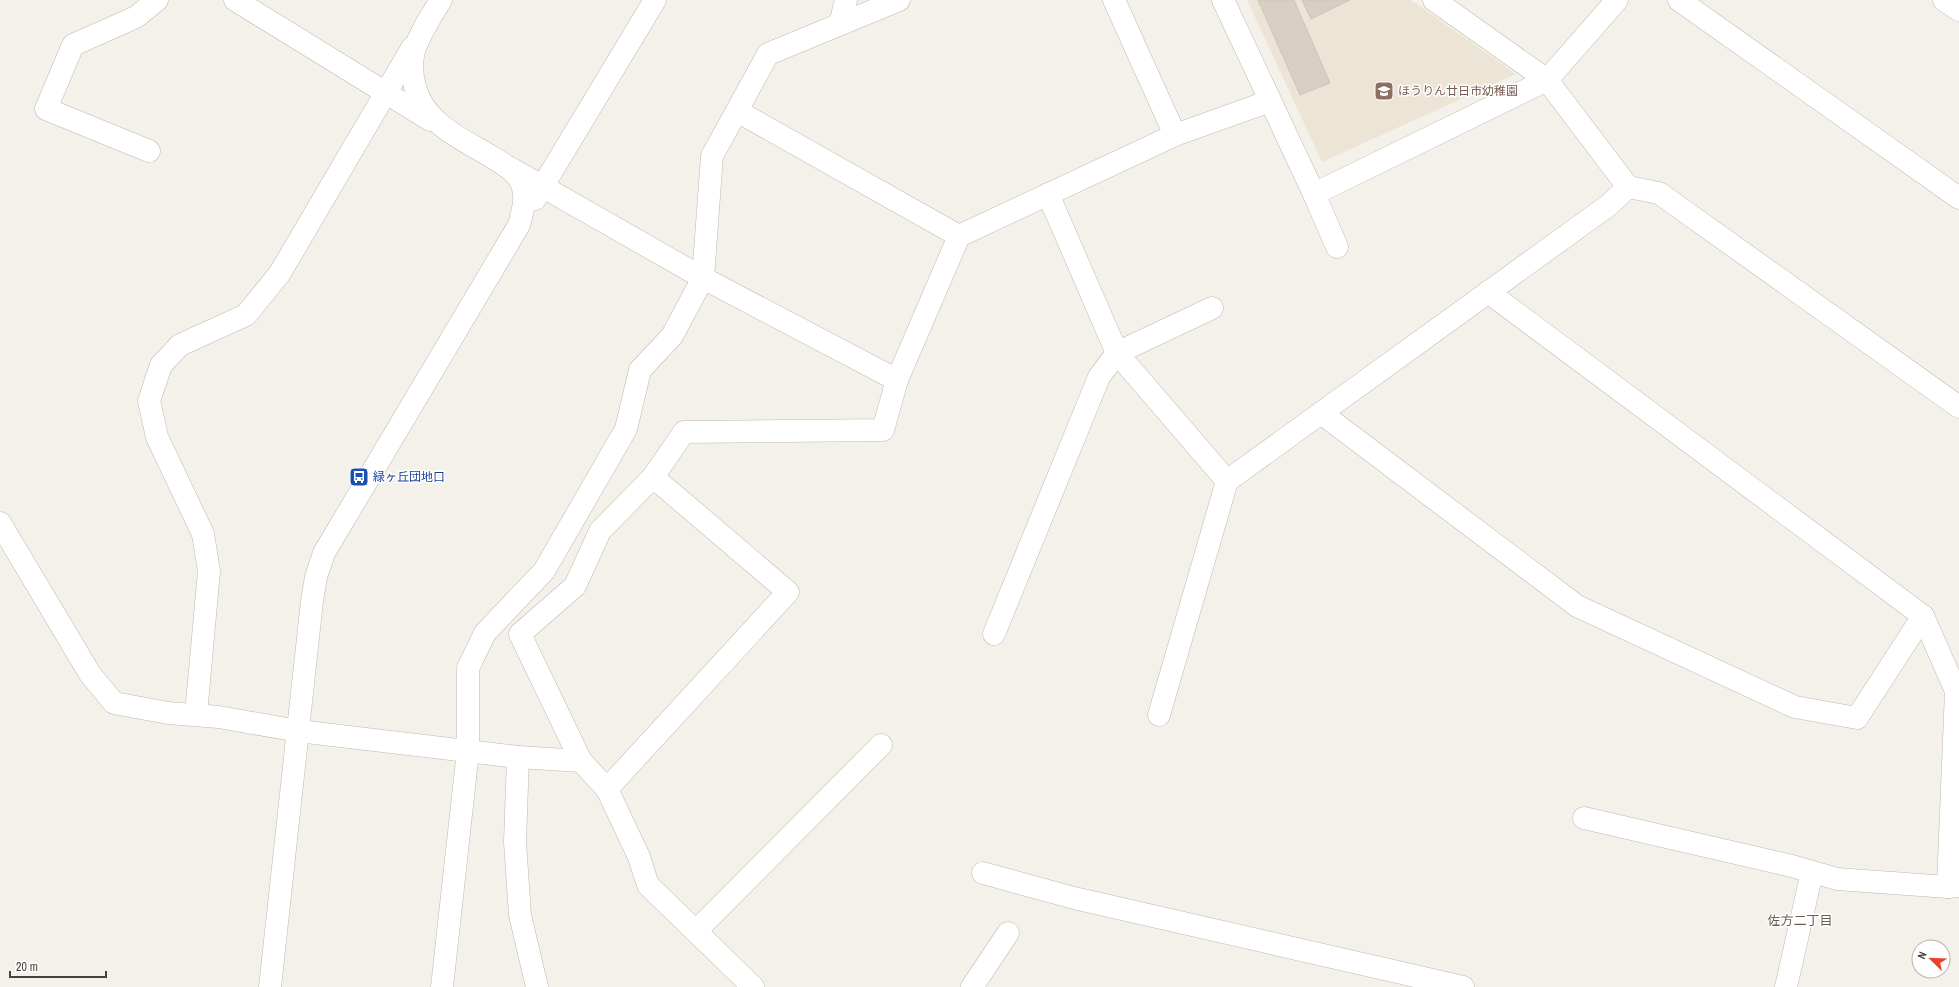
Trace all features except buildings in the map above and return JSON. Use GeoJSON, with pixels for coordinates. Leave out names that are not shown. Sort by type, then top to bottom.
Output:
{"type":"FeatureCollection","features":[{"type":"Feature","properties":{"kind":"street"},"geometry":{"type":"LineString","coordinates":[[149,151],[46,109],[73,45],[136,17],[157,0]]}},
{"type":"Feature","properties":{"kind":"street"},"geometry":{"type":"LineString","coordinates":[[235,0],[385,93],[543,188],[703,278],[897,380]]}},
{"type":"Feature","properties":{"kind":"street"},"geometry":{"type":"LineString","coordinates":[[196,714],[209,571],[203,534],[157,438],[149,401],[161,365],[180,345],[246,315],[280,273],[441,0]]}},
{"type":"Feature","properties":{"kind":"street"},"geometry":{"type":"LineString","coordinates":[[270,987],[312,601],[316,577],[324,553],[519,225],[543,188],[656,0]]}},
{"type":"Feature","properties":{"kind":"street"},"geometry":{"type":"LineString","coordinates":[[840,24],[846,0]]}},
{"type":"Feature","properties":{"kind":"street"},"geometry":{"type":"LineString","coordinates":[[442,987],[468,751],[468,668],[485,632],[544,571],[626,429],[640,370],[672,336],[703,278],[712,156],[768,54],[900,0]]}},
{"type":"Feature","properties":{"kind":"street"},"geometry":{"type":"LineString","coordinates":[[1114,0],[1175,135]]}},
{"type":"Feature","properties":{"kind":"street"},"geometry":{"type":"LineString","coordinates":[[1223,0],[1314,194],[1337,247]]}},
{"type":"Feature","properties":{"kind":"street"},"geometry":{"type":"LineString","coordinates":[[1434,0],[1548,80],[1628,187],[1659,193],[1959,407]]}},
{"type":"Feature","properties":{"kind":"street"},"geometry":{"type":"LineString","coordinates":[[1314,194],[1548,80],[1617,0]]}},
{"type":"Feature","properties":{"kind":"street"},"geometry":{"type":"LineString","coordinates":[[1678,0],[1959,198]]}},
{"type":"Feature","properties":{"kind":"street"},"geometry":{"type":"LineString","coordinates":[[1944,0],[1959,10]]}},
{"type":"Feature","properties":{"kind":"street"},"geometry":{"type":"LineString","coordinates":[[422,32],[414,52],[412,75],[418,96],[429,116],[446,130]]}},
{"type":"Feature","properties":{"kind":"street"},"geometry":{"type":"LineString","coordinates":[[753,987],[648,885],[639,857],[607,789],[581,761],[520,634],[575,586],[600,531],[653,477],[684,432],[882,430],[897,380],[959,236],[1175,135],[1270,102]]}},
{"type":"Feature","properties":{"kind":"street"},"geometry":{"type":"LineString","coordinates":[[737,111],[959,236]]}},
{"type":"Feature","properties":{"kind":"street"},"geometry":{"type":"LineString","coordinates":[[504,164],[520,180],[526,202],[519,225]]}},
{"type":"Feature","properties":{"kind":"street"},"geometry":{"type":"LineString","coordinates":[[1159,715],[1227,481],[1608,205],[1628,187]]}},
{"type":"Feature","properties":{"kind":"street"},"geometry":{"type":"LineString","coordinates":[[1048,194],[1117,353],[1227,481]]}},
{"type":"Feature","properties":{"kind":"street"},"geometry":{"type":"LineString","coordinates":[[1488,292],[1923,616],[1956,691],[1956,783],[1953,887],[1837,879],[1792,866],[1584,818]]}},
{"type":"Feature","properties":{"kind":"street"},"geometry":{"type":"LineString","coordinates":[[994,634],[1099,377],[1117,353],[1212,308]]}},
{"type":"Feature","properties":{"kind":"street"},"geometry":{"type":"LineString","coordinates":[[1321,413],[1577,606],[1795,707],[1857,718],[1923,616]]}},
{"type":"Feature","properties":{"kind":"street"},"geometry":{"type":"LineString","coordinates":[[607,789],[788,592],[653,477]]}},
{"type":"Feature","properties":{"kind":"street"},"geometry":{"type":"LineString","coordinates":[[0,524],[90,674],[114,704],[168,713],[196,714],[298,730],[468,751],[518,757],[581,761]]}},
{"type":"Feature","properties":{"kind":"street"},"geometry":{"type":"LineString","coordinates":[[696,931],[881,745]]}},
{"type":"Feature","properties":{"kind":"street"},"geometry":{"type":"LineString","coordinates":[[518,757],[515,842],[520,915],[537,987]]}},
{"type":"Feature","properties":{"kind":"street"},"geometry":{"type":"LineString","coordinates":[[1786,987],[1812,872]]}},
{"type":"Feature","properties":{"kind":"street"},"geometry":{"type":"LineString","coordinates":[[983,873],[1074,898],[1463,987]]}},
{"type":"Feature","properties":{"kind":"street"},"geometry":{"type":"LineString","coordinates":[[972,987],[1008,934]]}},
{"type":"Feature","properties":{"kind":"shaded area","name":"ほうりん廿日市幼稚園"},"geometry":{"type":"Polygon","coordinates":[[[1247,0],[1411,0],[1516,74],[1322,162],[1247,0]]]}},
{"type":"Feature","properties":{"kind":"place","name":"ほうりん廿日市幼稚園"},"geometry":{"type":"Point","coordinates":[1384,91]}},
{"type":"Feature","properties":{"kind":"place","name":"緑ヶ丘団地口"},"geometry":{"type":"Point","coordinates":[359,477]}},
{"type":"Feature","properties":{"kind":"district","name":"佐方二丁目"},"geometry":{"type":"Point","coordinates":[1800,920]}}]}
